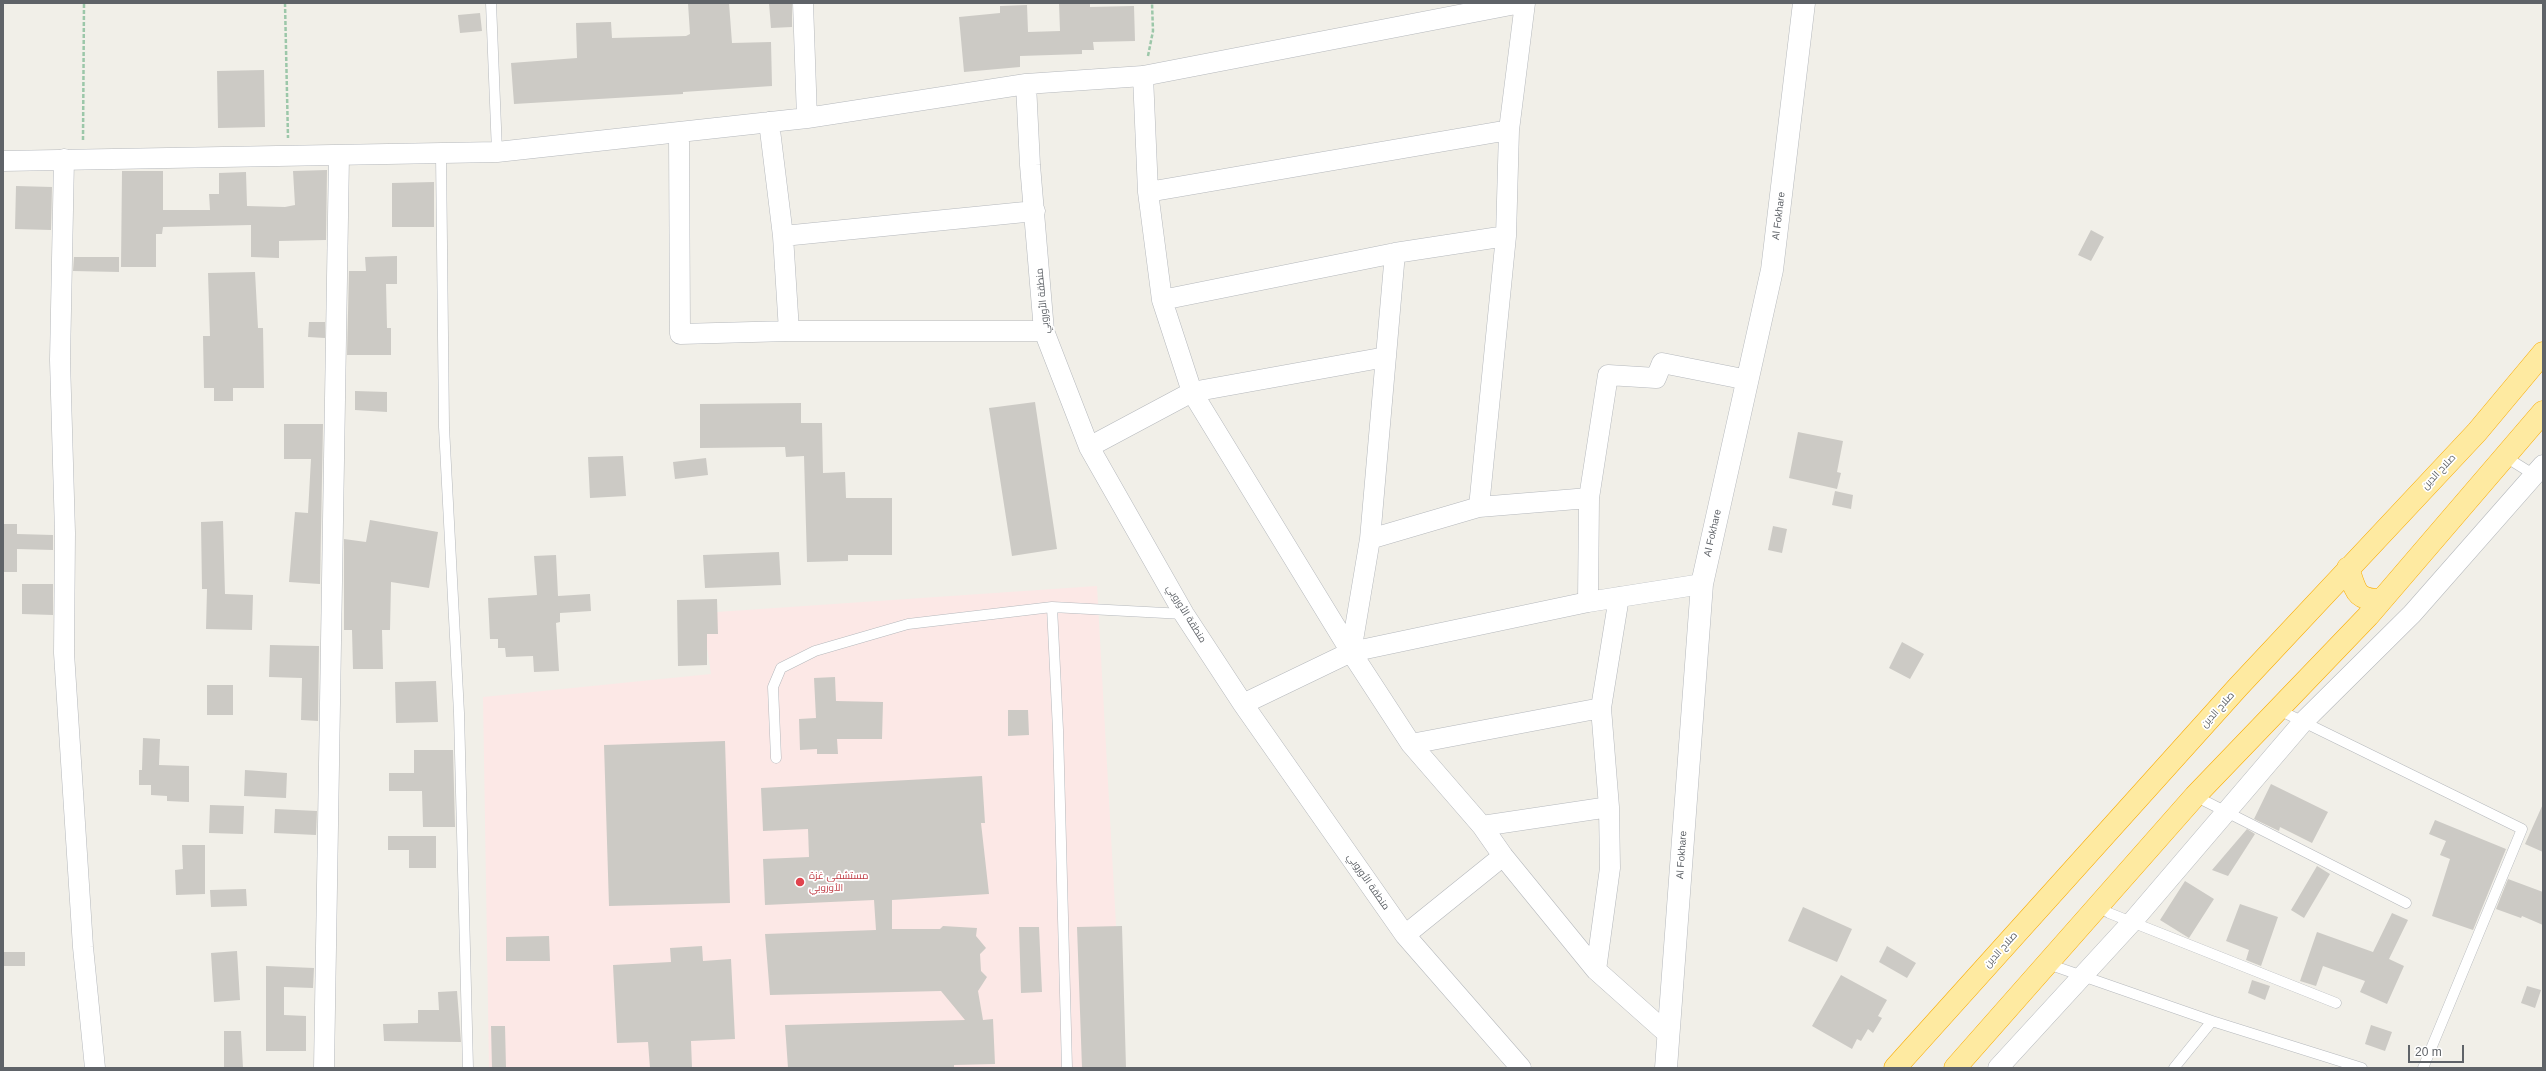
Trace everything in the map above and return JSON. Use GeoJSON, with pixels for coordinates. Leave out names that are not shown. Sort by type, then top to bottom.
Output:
{"type":"FeatureCollection","features":[{"type":"Feature","properties":{"kind":"highway","name":"صلاح الدين"},"geometry":{"type":"LineString","coordinates":[[1895,1068],[2348,568],[2477,432],[2543,353]]}},
{"type":"Feature","properties":{"kind":"highway"},"geometry":{"type":"LineString","coordinates":[[1955,1068],[2195,796],[2276,708],[2381,600],[2543,412]]}},
{"type":"Feature","properties":{"kind":"highway"},"geometry":{"type":"LineString","coordinates":[[2348,568],[2356,593],[2366,600],[2381,600]]}},
{"type":"Feature","properties":{"kind":"street"},"geometry":{"type":"LineString","coordinates":[[803,3],[807,118]]}},
{"type":"Feature","properties":{"kind":"street"},"geometry":{"type":"LineString","coordinates":[[3,161],[64,158],[339,156],[497,152],[807,118],[1026,84],[1143,76],[1521,3]]}},
{"type":"Feature","properties":{"kind":"street"},"geometry":{"type":"LineString","coordinates":[[1479,507],[1506,236],[1509,130],[1525,3]]}},
{"type":"Feature","properties":{"kind":"street","name":"Al Fokhare"},"geometry":{"type":"LineString","coordinates":[[1666,1068],[1702,584],[1772,270],[1804,3]]}},
{"type":"Feature","properties":{"kind":"street"},"geometry":{"type":"LineString","coordinates":[[1143,76],[1148,192],[1162,300],[1192,392],[1351,652],[1411,744],[1482,826],[1503,856],[1596,970],[1669,1035]]}},
{"type":"Feature","properties":{"kind":"street","name":"منطقة الأوروبي"},"geometry":{"type":"LineString","coordinates":[[1026,84],[1044,331],[1089,447],[1184,614],[1243,704],[1404,935],[1522,1068]]}},
{"type":"Feature","properties":{"kind":"street"},"geometry":{"type":"LineString","coordinates":[[769,122],[783,236],[789,331]]}},
{"type":"Feature","properties":{"kind":"street"},"geometry":{"type":"LineString","coordinates":[[1148,192],[1509,130]]}},
{"type":"Feature","properties":{"kind":"street"},"geometry":{"type":"LineString","coordinates":[[679,133],[680,334],[789,331],[1044,331]]}},
{"type":"Feature","properties":{"kind":"street"},"geometry":{"type":"LineString","coordinates":[[324,1068],[339,156]]}},
{"type":"Feature","properties":{"kind":"street"},"geometry":{"type":"LineString","coordinates":[[64,158],[60,360],[65,533],[64,653],[83,947],[95,1068]]}},
{"type":"Feature","properties":{"kind":"street"},"geometry":{"type":"LineString","coordinates":[[783,236],[1035,211]]}},
{"type":"Feature","properties":{"kind":"street"},"geometry":{"type":"LineString","coordinates":[[1162,300],[1395,253],[1506,236]]}},
{"type":"Feature","properties":{"kind":"street"},"geometry":{"type":"LineString","coordinates":[[1351,652],[1370,539],[1395,253]]}},
{"type":"Feature","properties":{"kind":"street"},"geometry":{"type":"LineString","coordinates":[[1089,447],[1192,392],[1386,357]]}},
{"type":"Feature","properties":{"kind":"street"},"geometry":{"type":"LineString","coordinates":[[1588,602],[1589,498],[1608,375],[1656,378],[1662,363],[1748,380]]}},
{"type":"Feature","properties":{"kind":"street"},"geometry":{"type":"LineString","coordinates":[[1998,1068],[2132,922],[2303,722],[2412,614],[2540,473]]}},
{"type":"Feature","properties":{"kind":"street"},"geometry":{"type":"LineString","coordinates":[[1370,539],[1479,507],[1589,498]]}},
{"type":"Feature","properties":{"kind":"street"},"geometry":{"type":"LineString","coordinates":[[1243,704],[1351,652],[1588,602],[1702,584]]}},
{"type":"Feature","properties":{"kind":"street"},"geometry":{"type":"LineString","coordinates":[[1596,970],[1610,868],[1609,807],[1601,708],[1619,597]]}},
{"type":"Feature","properties":{"kind":"street"},"geometry":{"type":"LineString","coordinates":[[1411,744],[1601,708]]}},
{"type":"Feature","properties":{"kind":"street"},"geometry":{"type":"LineString","coordinates":[[1482,826],[1609,807]]}},
{"type":"Feature","properties":{"kind":"street"},"geometry":{"type":"LineString","coordinates":[[1404,935],[1503,856]]}},
{"type":"Feature","properties":{"kind":"lane"},"geometry":{"type":"LineString","coordinates":[[491,3],[497,152]]}},
{"type":"Feature","properties":{"kind":"lane"},"geometry":{"type":"LineString","coordinates":[[441,154],[444,427],[459,713],[468,1068]]}},
{"type":"Feature","properties":{"kind":"lane"},"geometry":{"type":"LineString","coordinates":[[2504,456],[2540,473]]}},
{"type":"Feature","properties":{"kind":"lane"},"geometry":{"type":"LineString","coordinates":[[1052,608],[1058,730],[1067,1068]]}},
{"type":"Feature","properties":{"kind":"lane"},"geometry":{"type":"LineString","coordinates":[[776,758],[773,687],[781,668],[815,651],[908,624],[1052,608],[1184,614]]}},
{"type":"Feature","properties":{"kind":"lane"},"geometry":{"type":"LineString","coordinates":[[2276,708],[2522,830],[2423,1068]]}},
{"type":"Feature","properties":{"kind":"lane"},"geometry":{"type":"LineString","coordinates":[[2195,796],[2406,903]]}},
{"type":"Feature","properties":{"kind":"lane"},"geometry":{"type":"LineString","coordinates":[[2099,906],[2109,913],[2336,1003]]}},
{"type":"Feature","properties":{"kind":"lane"},"geometry":{"type":"LineString","coordinates":[[2048,964],[2212,1021],[2362,1068]]}},
{"type":"Feature","properties":{"kind":"lane"},"geometry":{"type":"LineString","coordinates":[[2174,1068],[2212,1021]]}},
{"type":"Feature","properties":{"kind":"path"},"geometry":{"type":"LineString","coordinates":[[83,158],[84,3]]}},
{"type":"Feature","properties":{"kind":"path"},"geometry":{"type":"LineString","coordinates":[[285,3],[289,156]]}},
{"type":"Feature","properties":{"kind":"path"},"geometry":{"type":"LineString","coordinates":[[1143,76],[1153,31],[1152,3]]}},
{"type":"Feature","properties":{"kind":"shaded area","name":"مستشفى غزة الأوروبي"},"geometry":{"type":"Polygon","coordinates":[[[1097,586],[1124,1068],[489,1068],[483,697],[711,674],[702,613],[1097,586]]]}},
{"type":"Feature","properties":{"kind":"building"},"geometry":{"type":"Polygon","coordinates":[[[688,3],[729,3],[732,43],[771,42],[772,86],[683,92],[683,94],[514,104],[511,63],[577,58],[576,23],[611,22],[612,38],[686,36],[690,34],[688,3]]]}},
{"type":"Feature","properties":{"kind":"building"},"geometry":{"type":"Polygon","coordinates":[[[769,3],[792,3],[792,27],[771,28],[769,3]]]}},
{"type":"Feature","properties":{"kind":"building"},"geometry":{"type":"Polygon","coordinates":[[[1059,3],[1090,3],[1090,7],[1134,6],[1135,41],[1093,42],[1094,50],[1082,50],[1082,54],[1020,56],[1020,67],[964,72],[959,17],[1000,13],[1000,6],[1027,5],[1028,32],[1060,31],[1059,3]]]}},
{"type":"Feature","properties":{"kind":"building"},"geometry":{"type":"Polygon","coordinates":[[[480,13],[482,31],[460,33],[458,15],[480,13]]]}},
{"type":"Feature","properties":{"kind":"building"},"geometry":{"type":"Polygon","coordinates":[[[264,70],[265,127],[218,128],[217,71],[264,70]]]}},
{"type":"Feature","properties":{"kind":"building"},"geometry":{"type":"Polygon","coordinates":[[[327,170],[326,240],[279,241],[279,258],[251,257],[251,225],[163,227],[162,234],[156,234],[156,267],[121,267],[122,171],[163,171],[163,210],[210,210],[209,194],[219,194],[219,173],[246,172],[247,206],[285,207],[295,205],[293,171],[327,170]]]}},
{"type":"Feature","properties":{"kind":"building"},"geometry":{"type":"Polygon","coordinates":[[[434,182],[434,227],[392,227],[392,183],[434,182]]]}},
{"type":"Feature","properties":{"kind":"building"},"geometry":{"type":"Polygon","coordinates":[[[16,186],[52,187],[51,230],[15,229],[16,186]]]}},
{"type":"Feature","properties":{"kind":"building"},"geometry":{"type":"Polygon","coordinates":[[[2091,230],[2104,237],[2091,261],[2078,255],[2091,230]]]}},
{"type":"Feature","properties":{"kind":"building"},"geometry":{"type":"Polygon","coordinates":[[[397,256],[397,284],[386,284],[387,328],[391,328],[391,355],[347,355],[349,271],[366,271],[365,257],[397,256]]]}},
{"type":"Feature","properties":{"kind":"building"},"geometry":{"type":"Polygon","coordinates":[[[74,257],[119,257],[119,272],[73,271],[74,257]]]}},
{"type":"Feature","properties":{"kind":"building"},"geometry":{"type":"Polygon","coordinates":[[[255,272],[258,328],[263,328],[264,388],[233,388],[233,401],[214,401],[214,388],[204,388],[203,336],[210,336],[208,273],[255,272]]]}},
{"type":"Feature","properties":{"kind":"building"},"geometry":{"type":"Polygon","coordinates":[[[309,322],[325,322],[325,338],[308,337],[309,322]]]}},
{"type":"Feature","properties":{"kind":"building"},"geometry":{"type":"Polygon","coordinates":[[[355,391],[387,392],[387,412],[355,410],[355,391]]]}},
{"type":"Feature","properties":{"kind":"building"},"geometry":{"type":"Polygon","coordinates":[[[1035,402],[1057,549],[1012,556],[989,408],[1035,402]]]}},
{"type":"Feature","properties":{"kind":"building"},"geometry":{"type":"Polygon","coordinates":[[[801,403],[801,423],[822,423],[823,473],[845,472],[846,498],[892,498],[892,555],[848,555],[848,561],[807,562],[804,456],[786,457],[785,447],[700,448],[700,404],[801,403]]]}},
{"type":"Feature","properties":{"kind":"building"},"geometry":{"type":"Polygon","coordinates":[[[284,424],[323,424],[320,584],[289,582],[295,512],[308,513],[311,459],[284,459],[284,424]]]}},
{"type":"Feature","properties":{"kind":"building"},"geometry":{"type":"Polygon","coordinates":[[[1798,432],[1843,441],[1837,472],[1841,473],[1837,489],[1789,478],[1798,432]]]}},
{"type":"Feature","properties":{"kind":"building"},"geometry":{"type":"Polygon","coordinates":[[[623,456],[626,496],[590,498],[588,457],[623,456]]]}},
{"type":"Feature","properties":{"kind":"building"},"geometry":{"type":"Polygon","coordinates":[[[706,458],[708,475],[675,479],[673,462],[706,458]]]}},
{"type":"Feature","properties":{"kind":"building"},"geometry":{"type":"Polygon","coordinates":[[[1835,491],[1853,495],[1851,509],[1832,505],[1835,491]]]}},
{"type":"Feature","properties":{"kind":"building"},"geometry":{"type":"Polygon","coordinates":[[[370,520],[438,532],[429,588],[391,582],[390,630],[382,630],[383,669],[353,669],[352,630],[344,630],[344,539],[366,542],[370,520]]]}},
{"type":"Feature","properties":{"kind":"building"},"geometry":{"type":"Polygon","coordinates":[[[223,521],[225,594],[253,595],[252,630],[206,629],[207,589],[202,589],[201,522],[223,521]]]}},
{"type":"Feature","properties":{"kind":"building"},"geometry":{"type":"Polygon","coordinates":[[[3,524],[17,524],[17,534],[53,535],[53,550],[17,549],[17,572],[3,572],[3,524]]]}},
{"type":"Feature","properties":{"kind":"building"},"geometry":{"type":"Polygon","coordinates":[[[1773,526],[1787,529],[1782,553],[1768,550],[1773,526]]]}},
{"type":"Feature","properties":{"kind":"building"},"geometry":{"type":"Polygon","coordinates":[[[779,552],[781,585],[705,588],[703,555],[779,552]]]}},
{"type":"Feature","properties":{"kind":"building"},"geometry":{"type":"Polygon","coordinates":[[[556,555],[558,596],[590,594],[591,611],[560,613],[560,622],[556,623],[559,671],[534,672],[533,656],[506,657],[505,648],[498,648],[498,639],[490,639],[488,598],[537,595],[534,556],[556,555]]]}},
{"type":"Feature","properties":{"kind":"building"},"geometry":{"type":"Polygon","coordinates":[[[22,584],[53,584],[53,615],[22,614],[22,584]]]}},
{"type":"Feature","properties":{"kind":"building"},"geometry":{"type":"Polygon","coordinates":[[[717,599],[718,634],[707,634],[707,665],[678,666],[677,600],[717,599]]]}},
{"type":"Feature","properties":{"kind":"building"},"geometry":{"type":"Polygon","coordinates":[[[1902,642],[1924,654],[1910,679],[1889,668],[1902,642]]]}},
{"type":"Feature","properties":{"kind":"building"},"geometry":{"type":"Polygon","coordinates":[[[270,645],[319,646],[318,721],[301,720],[302,678],[269,677],[270,645]]]}},
{"type":"Feature","properties":{"kind":"building"},"geometry":{"type":"Polygon","coordinates":[[[835,677],[836,701],[883,702],[882,739],[837,739],[838,754],[817,754],[817,749],[800,750],[799,719],[816,718],[814,678],[835,677]]]}},
{"type":"Feature","properties":{"kind":"building"},"geometry":{"type":"Polygon","coordinates":[[[436,681],[438,722],[396,723],[395,682],[436,681]]]}},
{"type":"Feature","properties":{"kind":"building"},"geometry":{"type":"Polygon","coordinates":[[[207,685],[233,685],[233,715],[207,715],[207,685]]]}},
{"type":"Feature","properties":{"kind":"building"},"geometry":{"type":"Polygon","coordinates":[[[1008,710],[1028,710],[1029,735],[1008,736],[1008,710]]]}},
{"type":"Feature","properties":{"kind":"building"},"geometry":{"type":"Polygon","coordinates":[[[143,738],[160,739],[159,765],[189,766],[189,802],[167,801],[167,796],[151,795],[151,785],[139,785],[139,770],[142,770],[143,738]]]}},
{"type":"Feature","properties":{"kind":"building"},"geometry":{"type":"Polygon","coordinates":[[[725,741],[730,903],[609,906],[604,745],[725,741]]]}},
{"type":"Feature","properties":{"kind":"building"},"geometry":{"type":"Polygon","coordinates":[[[414,750],[453,750],[455,827],[423,827],[422,791],[389,791],[389,773],[414,773],[414,750]]]}},
{"type":"Feature","properties":{"kind":"building"},"geometry":{"type":"Polygon","coordinates":[[[245,770],[287,773],[286,798],[244,796],[245,770]]]}},
{"type":"Feature","properties":{"kind":"building"},"geometry":{"type":"Polygon","coordinates":[[[982,776],[985,823],[981,823],[989,894],[892,900],[892,929],[940,929],[943,926],[977,928],[976,936],[986,948],[980,954],[981,971],[987,977],[978,991],[983,1020],[993,1019],[995,1064],[954,1065],[954,1068],[788,1068],[785,1025],[965,1020],[941,991],[770,995],[765,934],[876,930],[874,900],[765,905],[763,859],[809,857],[808,829],[763,831],[761,788],[982,776]]]}},
{"type":"Feature","properties":{"kind":"building"},"geometry":{"type":"Polygon","coordinates":[[[2271,784],[2328,812],[2312,843],[2280,827],[2279,831],[2254,819],[2271,784]]]}},
{"type":"Feature","properties":{"kind":"building"},"geometry":{"type":"Polygon","coordinates":[[[2543,804],[2543,852],[2525,844],[2543,804]]]}},
{"type":"Feature","properties":{"kind":"building"},"geometry":{"type":"Polygon","coordinates":[[[210,805],[244,806],[243,834],[209,833],[210,805]]]}},
{"type":"Feature","properties":{"kind":"building"},"geometry":{"type":"Polygon","coordinates":[[[275,809],[317,811],[316,835],[274,833],[275,809]]]}},
{"type":"Feature","properties":{"kind":"building"},"geometry":{"type":"Polygon","coordinates":[[[2435,820],[2506,849],[2473,930],[2432,916],[2450,859],[2440,855],[2446,841],[2429,834],[2435,820]]]}},
{"type":"Feature","properties":{"kind":"building"},"geometry":{"type":"Polygon","coordinates":[[[2247,829],[2255,834],[2228,876],[2212,870],[2247,829]]]}},
{"type":"Feature","properties":{"kind":"building"},"geometry":{"type":"Polygon","coordinates":[[[388,836],[436,836],[436,868],[409,868],[409,850],[388,850],[388,836]]]}},
{"type":"Feature","properties":{"kind":"building"},"geometry":{"type":"Polygon","coordinates":[[[182,845],[205,845],[205,894],[176,895],[175,870],[183,869],[182,845]]]}},
{"type":"Feature","properties":{"kind":"building"},"geometry":{"type":"Polygon","coordinates":[[[2317,866],[2330,874],[2304,918],[2291,910],[2317,866]]]}},
{"type":"Feature","properties":{"kind":"building"},"geometry":{"type":"Polygon","coordinates":[[[2508,879],[2543,892],[2543,925],[2522,916],[2521,918],[2496,909],[2508,879]]]}},
{"type":"Feature","properties":{"kind":"building"},"geometry":{"type":"Polygon","coordinates":[[[2185,881],[2214,899],[2189,938],[2160,920],[2185,881]]]}},
{"type":"Feature","properties":{"kind":"building"},"geometry":{"type":"Polygon","coordinates":[[[246,889],[247,906],[211,907],[210,890],[246,889]]]}},
{"type":"Feature","properties":{"kind":"building"},"geometry":{"type":"Polygon","coordinates":[[[2240,904],[2278,917],[2261,966],[2246,960],[2249,950],[2226,941],[2240,904]]]}},
{"type":"Feature","properties":{"kind":"building"},"geometry":{"type":"Polygon","coordinates":[[[1803,907],[1852,929],[1837,962],[1788,941],[1803,907]]]}},
{"type":"Feature","properties":{"kind":"building"},"geometry":{"type":"Polygon","coordinates":[[[2392,913],[2408,920],[2389,959],[2404,966],[2387,1004],[2360,992],[2365,981],[2323,966],[2316,986],[2300,981],[2317,932],[2373,952],[2392,913]]]}},
{"type":"Feature","properties":{"kind":"building"},"geometry":{"type":"Polygon","coordinates":[[[1122,926],[1126,1068],[1082,1068],[1077,927],[1122,926]]]}},
{"type":"Feature","properties":{"kind":"building"},"geometry":{"type":"Polygon","coordinates":[[[1019,927],[1039,927],[1042,992],[1021,993],[1019,927]]]}},
{"type":"Feature","properties":{"kind":"building"},"geometry":{"type":"Polygon","coordinates":[[[549,936],[550,961],[506,961],[506,937],[549,936]]]}},
{"type":"Feature","properties":{"kind":"building"},"geometry":{"type":"Polygon","coordinates":[[[702,946],[703,961],[731,959],[735,1039],[691,1041],[692,1068],[650,1068],[648,1042],[617,1043],[613,965],[671,962],[670,948],[702,946]]]}},
{"type":"Feature","properties":{"kind":"building"},"geometry":{"type":"Polygon","coordinates":[[[1887,946],[1916,963],[1907,978],[1879,962],[1887,946]]]}},
{"type":"Feature","properties":{"kind":"building"},"geometry":{"type":"Polygon","coordinates":[[[237,951],[240,1000],[214,1002],[211,953],[237,951]]]}},
{"type":"Feature","properties":{"kind":"building"},"geometry":{"type":"Polygon","coordinates":[[[3,952],[25,952],[25,966],[3,966],[3,952]]]}},
{"type":"Feature","properties":{"kind":"building"},"geometry":{"type":"Polygon","coordinates":[[[266,966],[314,968],[313,988],[284,987],[284,1015],[306,1016],[306,1051],[266,1051],[266,966]]]}},
{"type":"Feature","properties":{"kind":"building"},"geometry":{"type":"Polygon","coordinates":[[[1841,975],[1887,1000],[1878,1016],[1882,1018],[1873,1033],[1868,1029],[1861,1041],[1857,1039],[1852,1049],[1812,1026],[1841,975]]]}},
{"type":"Feature","properties":{"kind":"building"},"geometry":{"type":"Polygon","coordinates":[[[2252,980],[2270,986],[2265,1000],[2248,993],[2252,980]]]}},
{"type":"Feature","properties":{"kind":"building"},"geometry":{"type":"Polygon","coordinates":[[[2527,986],[2541,990],[2535,1008],[2521,1003],[2527,986]]]}},
{"type":"Feature","properties":{"kind":"building"},"geometry":{"type":"Polygon","coordinates":[[[457,991],[461,1042],[384,1041],[383,1024],[418,1023],[418,1010],[439,1010],[438,992],[457,991]]]}},
{"type":"Feature","properties":{"kind":"building"},"geometry":{"type":"Polygon","coordinates":[[[2371,1025],[2392,1032],[2385,1051],[2365,1044],[2371,1025]]]}},
{"type":"Feature","properties":{"kind":"building"},"geometry":{"type":"Polygon","coordinates":[[[491,1026],[505,1026],[506,1068],[492,1068],[491,1026]]]}},
{"type":"Feature","properties":{"kind":"building"},"geometry":{"type":"Polygon","coordinates":[[[224,1031],[241,1031],[243,1068],[224,1068],[224,1031]]]}},
{"type":"Feature","properties":{"kind":"place","name":"مستشفى غزة الأوروبي"},"geometry":{"type":"Point","coordinates":[800,882]}}]}
